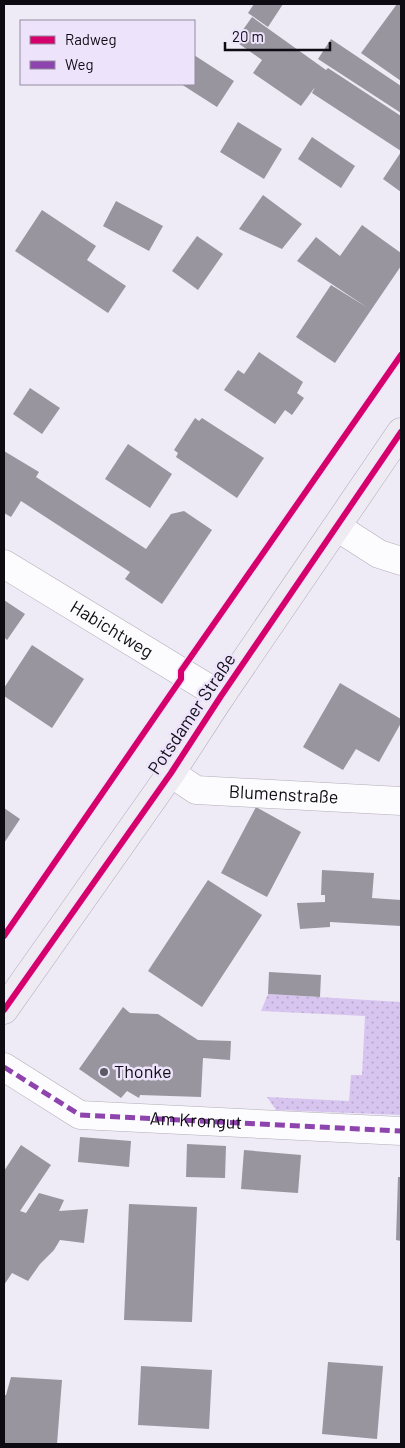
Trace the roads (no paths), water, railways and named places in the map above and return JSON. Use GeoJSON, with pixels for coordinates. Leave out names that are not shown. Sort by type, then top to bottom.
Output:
{"type":"FeatureCollection","features":[{"type":"Feature","properties":{"kind":"main road","name":"Potsdamer Straße"},"geometry":{"type":"LineString","coordinates":[[4,1010],[171,773],[221,696],[401,432]]}},
{"type":"Feature","properties":{"kind":"street"},"geometry":{"type":"LineString","coordinates":[[337,527],[379,554],[401,561]]}},
{"type":"Feature","properties":{"kind":"street","name":"Habichtweg"},"geometry":{"type":"LineString","coordinates":[[4,564],[221,696]]}},
{"type":"Feature","properties":{"kind":"street","name":"Blumenstraße"},"geometry":{"type":"LineString","coordinates":[[171,773],[196,790],[401,801]]}},
{"type":"Feature","properties":{"kind":"street","name":"Am Krongut"},"geometry":{"type":"LineString","coordinates":[[4,1067],[80,1115],[401,1131]]}},
{"type":"Feature","properties":{"kind":"place","name":"Thonke"},"geometry":{"type":"Point","coordinates":[104,1072]}}]}
